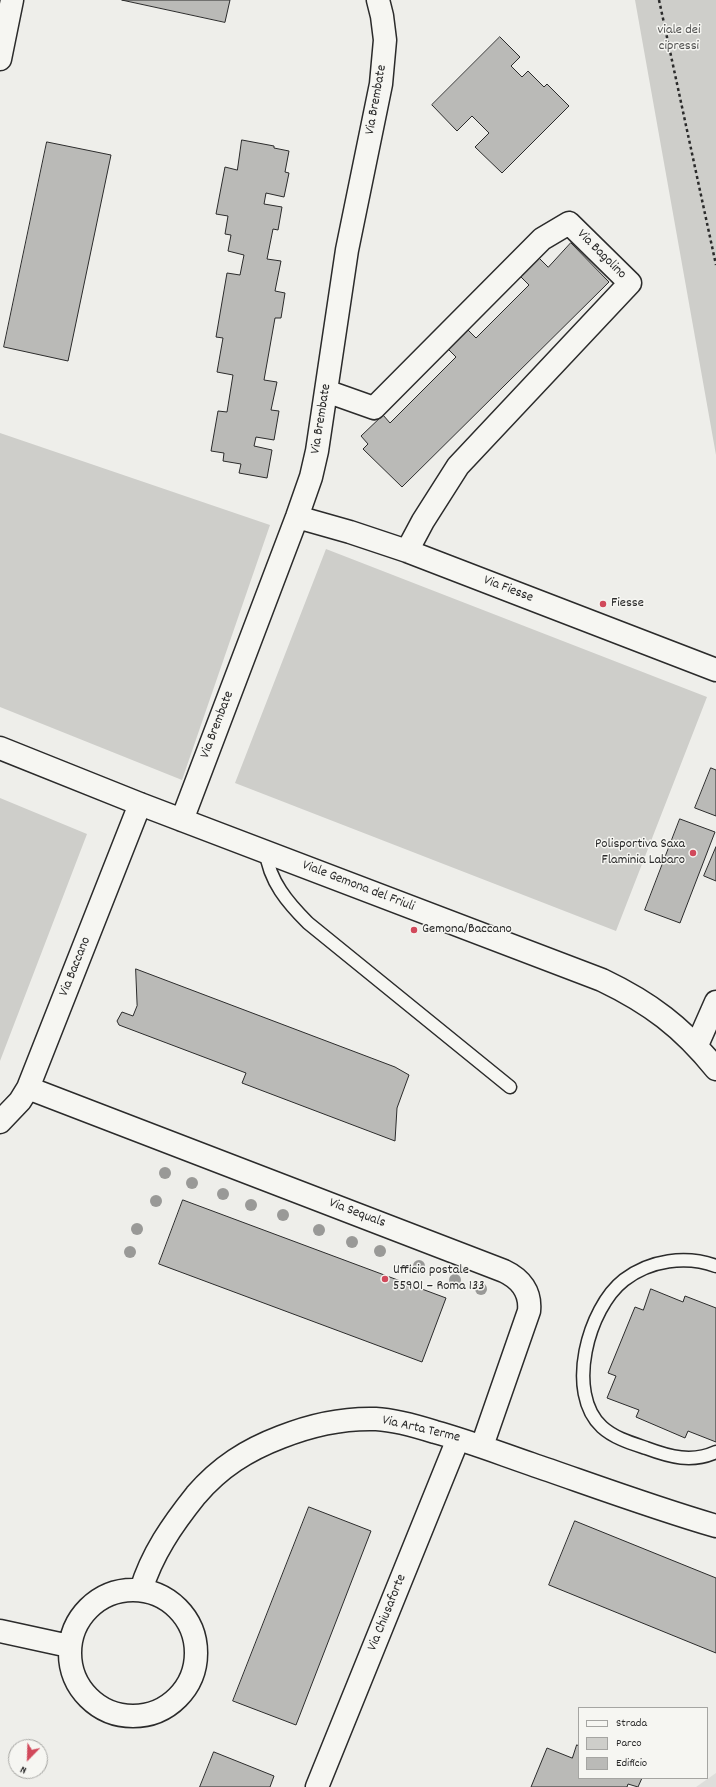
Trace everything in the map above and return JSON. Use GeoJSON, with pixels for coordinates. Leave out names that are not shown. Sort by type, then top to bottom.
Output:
{"type":"FeatureCollection","features":[{"type":"Feature","properties":{"kind":"street"},"geometry":{"type":"LineString","coordinates":[[0,59],[12,0]]}},
{"type":"Feature","properties":{"kind":"street","name":"Via Brembate"},"geometry":{"type":"LineString","coordinates":[[182,820],[311,477],[317,451],[347,250],[381,84],[385,40],[378,0]]}},
{"type":"Feature","properties":{"kind":"street","name":"Via Bagolino"},"geometry":{"type":"LineString","coordinates":[[326,391],[374,408],[542,239],[569,223],[630,283],[458,466],[423,521],[407,551]]}},
{"type":"Feature","properties":{"kind":"street","name":"Via Fiesse"},"geometry":{"type":"LineString","coordinates":[[297,517],[350,532],[407,551],[716,670]]}},
{"type":"Feature","properties":{"kind":"street","name":"Viale Gemona del Friuli"},"geometry":{"type":"LineString","coordinates":[[0,748],[140,804],[602,980],[634,996],[662,1015],[697,1045],[716,1068]]}},
{"type":"Feature","properties":{"kind":"street","name":"Via Baccano"},"geometry":{"type":"LineString","coordinates":[[0,1122],[20,1101],[28,1088],[140,804]]}},
{"type":"Feature","properties":{"kind":"street"},"geometry":{"type":"LineString","coordinates":[[697,1045],[716,1002]]}},
{"type":"Feature","properties":{"kind":"street","name":"Via Sequals"},"geometry":{"type":"LineString","coordinates":[[28,1088],[504,1271],[518,1279],[528,1292],[529,1311],[482,1446]]}},
{"type":"Feature","properties":{"kind":"street","name":"Via Arta Terme"},"geometry":{"type":"LineString","coordinates":[[141,1590],[156,1552],[168,1532],[212,1478],[232,1461],[252,1449],[303,1429],[319,1424],[353,1420],[377,1419],[391,1421],[458,1438],[530,1464],[716,1526]]}},
{"type":"Feature","properties":{"kind":"street","name":"Via Chiusaforte"},"geometry":{"type":"LineString","coordinates":[[317,1787],[458,1438]]}},
{"type":"Feature","properties":{"kind":"street"},"geometry":{"type":"LineString","coordinates":[[141,1590],[161,1597],[178,1609],[190,1626],[196,1647],[194,1668],[186,1687],[172,1703],[153,1713],[133,1716],[112,1713],[93,1703],[79,1687],[71,1668],[69,1646],[75,1627],[86,1610],[102,1598],[120,1591],[141,1590]]}},
{"type":"Feature","properties":{"kind":"street"},"geometry":{"type":"LineString","coordinates":[[0,1631],[69,1646]]}},
{"type":"Feature","properties":{"kind":"lane"},"geometry":{"type":"LineString","coordinates":[[266,852],[267,865],[275,882],[289,903],[308,923],[510,1087]]}},
{"type":"Feature","properties":{"kind":"lane"},"geometry":{"type":"LineString","coordinates":[[716,1266],[700,1261],[688,1260],[664,1262],[641,1270],[624,1280],[612,1293],[597,1319],[590,1336],[582,1371],[585,1399],[588,1408],[602,1427],[609,1433],[659,1453],[676,1458],[696,1458],[716,1452]]}},
{"type":"Feature","properties":{"kind":"path"},"geometry":{"type":"LineString","coordinates":[[658,0],[716,265]]}},
{"type":"Feature","properties":{"kind":"shaded area"},"geometry":{"type":"Polygon","coordinates":[[[716,1773],[716,1787],[696,1787],[708,1779],[716,1773]]]}},
{"type":"Feature","properties":{"kind":"green space","name":"viale dei cipressi"},"geometry":{"type":"Polygon","coordinates":[[[635,0],[716,0],[716,455],[635,0]]]}},
{"type":"Feature","properties":{"kind":"green space"},"geometry":{"type":"Polygon","coordinates":[[[0,433],[270,525],[182,780],[0,707],[0,433]]]}},
{"type":"Feature","properties":{"kind":"green space"},"geometry":{"type":"Polygon","coordinates":[[[326,549],[707,697],[616,931],[235,783],[326,549]]]}},
{"type":"Feature","properties":{"kind":"green space"},"geometry":{"type":"Polygon","coordinates":[[[0,798],[87,834],[0,1061],[0,798]]]}},
{"type":"Feature","properties":{"kind":"building"},"geometry":{"type":"Polygon","coordinates":[[[122,0],[230,0],[225,22],[122,0]]]}},
{"type":"Feature","properties":{"kind":"building"},"geometry":{"type":"Polygon","coordinates":[[[500,37],[520,57],[511,66],[522,77],[528,71],[544,87],[547,84],[569,106],[502,173],[475,147],[489,133],[472,116],[457,131],[432,105],[500,37]]]}},
{"type":"Feature","properties":{"kind":"building"},"geometry":{"type":"Polygon","coordinates":[[[242,140],[274,146],[274,148],[289,151],[285,172],[289,173],[284,197],[266,193],[264,204],[282,207],[278,230],[273,229],[267,259],[281,261],[275,291],[285,293],[281,318],[275,318],[264,380],[277,382],[271,410],[279,411],[274,440],[256,437],[254,446],[272,450],[267,478],[239,473],[241,464],[223,461],[224,453],[211,451],[218,411],[227,412],[233,375],[217,372],[223,338],[216,337],[227,273],[240,275],[244,255],[228,251],[231,235],[225,234],[228,216],[216,214],[225,167],[237,170],[242,140]]]}},
{"type":"Feature","properties":{"kind":"building"},"geometry":{"type":"Polygon","coordinates":[[[47,142],[111,155],[68,361],[4,347],[47,142]]]}},
{"type":"Feature","properties":{"kind":"building"},"geometry":{"type":"Polygon","coordinates":[[[571,243],[609,282],[402,487],[363,449],[368,444],[361,436],[383,415],[390,423],[456,357],[448,349],[468,330],[476,338],[529,285],[519,275],[538,257],[548,267],[571,243]]]}},
{"type":"Feature","properties":{"kind":"building"},"geometry":{"type":"Polygon","coordinates":[[[711,768],[716,770],[716,816],[695,808],[711,768]]]}},
{"type":"Feature","properties":{"kind":"building"},"geometry":{"type":"Polygon","coordinates":[[[680,819],[715,832],[680,923],[645,910],[680,819]]]}},
{"type":"Feature","properties":{"kind":"building"},"geometry":{"type":"Polygon","coordinates":[[[716,847],[716,881],[704,876],[716,847]]]}},
{"type":"Feature","properties":{"kind":"building"},"geometry":{"type":"Polygon","coordinates":[[[136,969],[395,1067],[409,1075],[397,1108],[395,1141],[242,1083],[246,1073],[119,1025],[117,1021],[122,1012],[133,1016],[137,1006],[136,969]]]}},
{"type":"Feature","properties":{"kind":"building"},"geometry":{"type":"Polygon","coordinates":[[[183,1200],[446,1298],[422,1362],[159,1264],[183,1200]]]}},
{"type":"Feature","properties":{"kind":"building"},"geometry":{"type":"Polygon","coordinates":[[[651,1289],[683,1302],[685,1296],[716,1308],[716,1442],[688,1431],[685,1438],[636,1417],[639,1410],[607,1398],[616,1376],[608,1373],[635,1307],[643,1310],[651,1289]]]}},
{"type":"Feature","properties":{"kind":"building"},"geometry":{"type":"Polygon","coordinates":[[[309,1507],[371,1531],[296,1725],[233,1701],[309,1507]]]}},
{"type":"Feature","properties":{"kind":"building"},"geometry":{"type":"Polygon","coordinates":[[[575,1521],[716,1578],[716,1653],[549,1585],[575,1521]]]}},
{"type":"Feature","properties":{"kind":"building"},"geometry":{"type":"Polygon","coordinates":[[[577,1745],[578,1779],[642,1779],[638,1787],[628,1784],[627,1787],[531,1787],[547,1748],[572,1758],[577,1745]]]}},
{"type":"Feature","properties":{"kind":"building"},"geometry":{"type":"Polygon","coordinates":[[[214,1752],[274,1776],[270,1787],[200,1787],[214,1752]]]}},
{"type":"Feature","properties":{"kind":"place","name":"Fiesse"},"geometry":{"type":"Point","coordinates":[603,604]}},
{"type":"Feature","properties":{"kind":"place","name":"Polisportiva Saxa Flaminia Labaro"},"geometry":{"type":"Point","coordinates":[693,853]}},
{"type":"Feature","properties":{"kind":"place","name":"Gemona/Baccano"},"geometry":{"type":"Point","coordinates":[414,930]}},
{"type":"Feature","properties":{"kind":"place","name":"Ufficio postale 55901 – Roma 133"},"geometry":{"type":"Point","coordinates":[385,1279]}}]}
